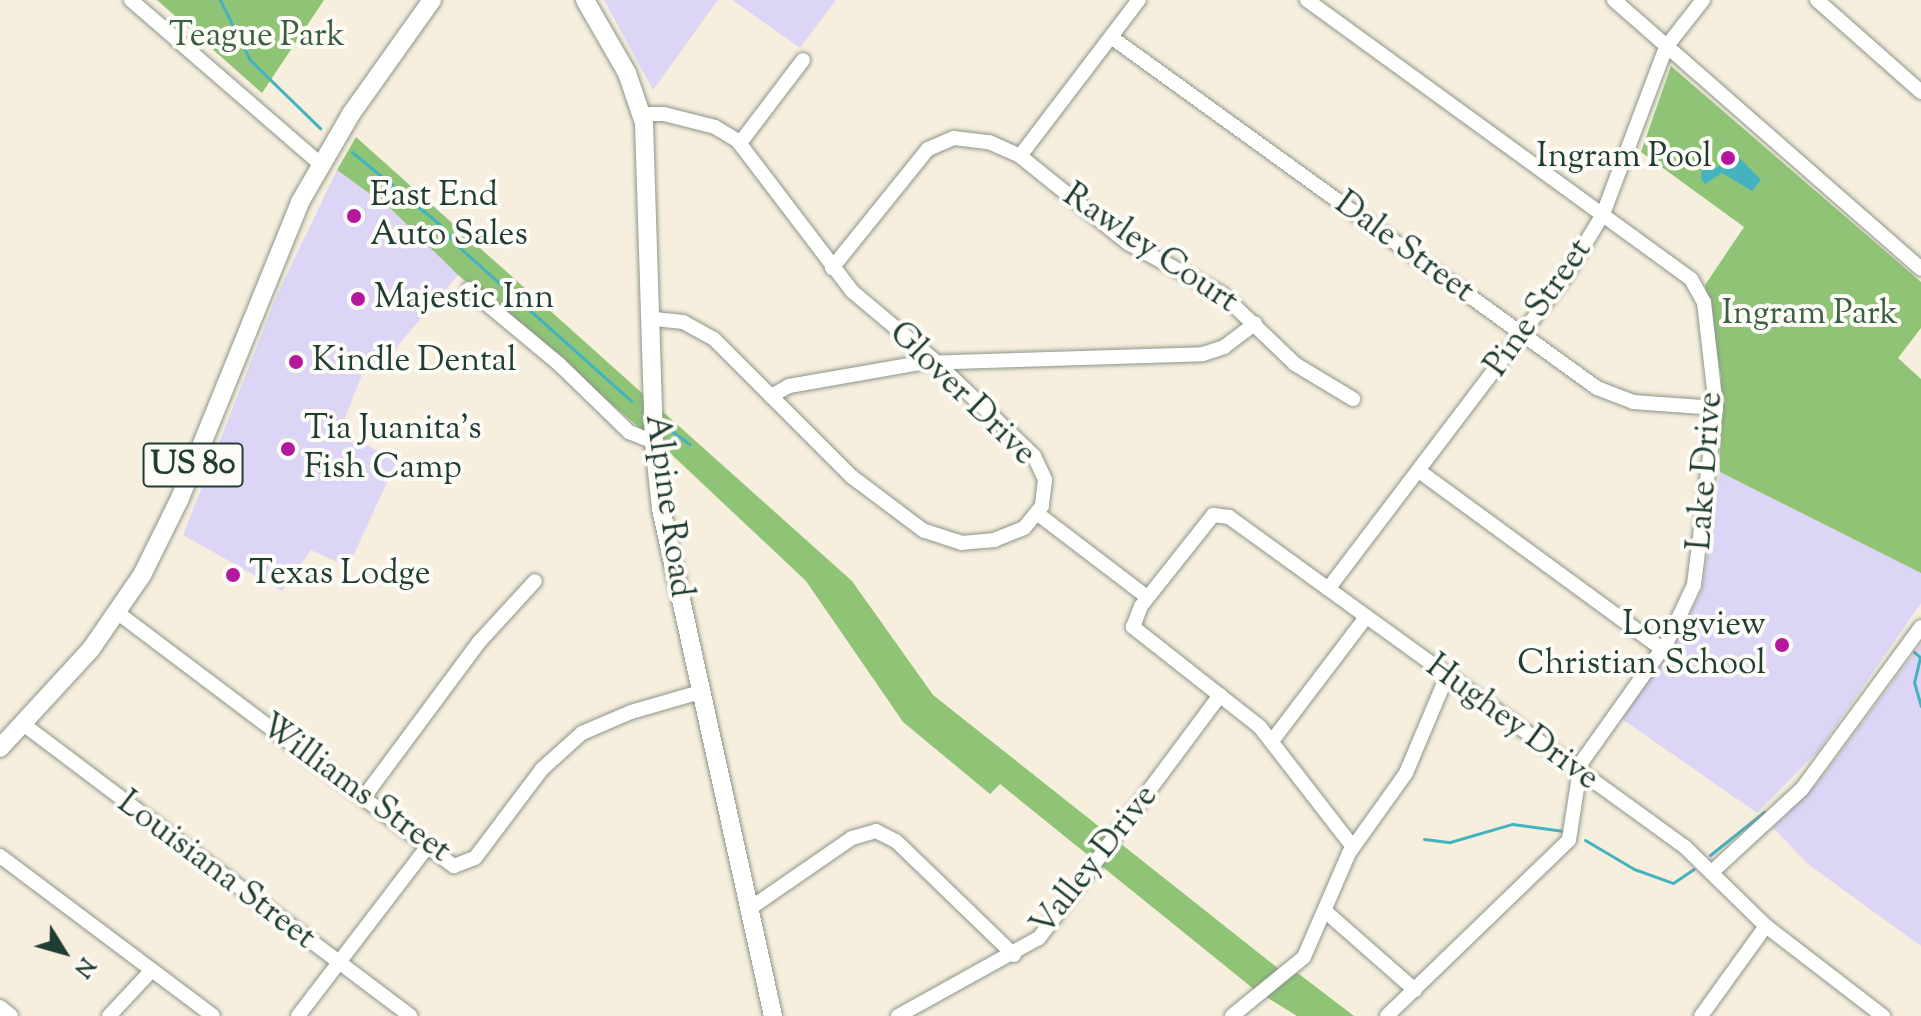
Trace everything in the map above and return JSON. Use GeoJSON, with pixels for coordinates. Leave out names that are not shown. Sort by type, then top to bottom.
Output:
{"type":"FeatureCollection","features":[{"type":"Feature","properties":{"kind":"main road","name":"US 80"},"geometry":{"type":"LineString","coordinates":[[0,748],[12,728],[118,613],[174,513],[281,242],[320,164],[432,0]]}},
{"type":"Feature","properties":{"kind":"main road","name":"Alpine Road"},"geometry":{"type":"LineString","coordinates":[[585,0],[627,73],[642,114],[649,170],[654,442],[667,543],[773,1016]]}},
{"type":"Feature","properties":{"kind":"street"},"geometry":{"type":"LineString","coordinates":[[131,0],[320,164]]}},
{"type":"Feature","properties":{"kind":"street"},"geometry":{"type":"LineString","coordinates":[[1020,156],[1139,0]]}},
{"type":"Feature","properties":{"kind":"street","name":"Lake Drive"},"geometry":{"type":"LineString","coordinates":[[1307,0],[1603,214],[1699,289],[1716,408],[1700,562],[1662,649],[1577,771]]}},
{"type":"Feature","properties":{"kind":"street"},"geometry":{"type":"LineString","coordinates":[[1614,0],[1921,269]]}},
{"type":"Feature","properties":{"kind":"street","name":"Pine Street"},"geometry":{"type":"LineString","coordinates":[[1328,589],[1523,334],[1603,214],[1666,47],[1703,0]]}},
{"type":"Feature","properties":{"kind":"street"},"geometry":{"type":"LineString","coordinates":[[1817,0],[1921,92]]}},
{"type":"Feature","properties":{"kind":"street","name":"Dale Street"},"geometry":{"type":"LineString","coordinates":[[1111,37],[1523,334],[1620,399],[1716,408]]}},
{"type":"Feature","properties":{"kind":"street"},"geometry":{"type":"LineString","coordinates":[[740,143],[803,60]]}},
{"type":"Feature","properties":{"kind":"street","name":"Glover Drive"},"geometry":{"type":"LineString","coordinates":[[642,114],[664,114],[715,127],[740,143],[832,268],[860,299],[936,362],[1037,460],[1046,488],[1038,514],[1019,532],[990,541],[962,543],[931,534],[852,477],[710,336],[678,321],[652,319]]}},
{"type":"Feature","properties":{"kind":"street","name":"Rawley Court"},"geometry":{"type":"LineString","coordinates":[[832,268],[933,146],[973,138],[1020,156],[1122,239],[1222,294],[1295,364],[1353,399]]}},
{"type":"Feature","properties":{"kind":"street"},"geometry":{"type":"LineString","coordinates":[[469,289],[559,364],[629,432],[654,442]]}},
{"type":"Feature","properties":{"kind":"street"},"geometry":{"type":"LineString","coordinates":[[771,396],[789,386],[936,362],[1203,354],[1224,347],[1255,324]]}},
{"type":"Feature","properties":{"kind":"street"},"geometry":{"type":"LineString","coordinates":[[1419,471],[1662,649]]}},
{"type":"Feature","properties":{"kind":"street"},"geometry":{"type":"LineString","coordinates":[[1038,514],[1147,597],[1134,618],[1134,630],[1220,695],[1272,741],[1353,847]]}},
{"type":"Feature","properties":{"kind":"street","name":"Hughey Drive"},"geometry":{"type":"LineString","coordinates":[[1147,597],[1206,520],[1221,514],[1328,589],[1712,872],[1766,926],[1883,1016]]}},
{"type":"Feature","properties":{"kind":"street"},"geometry":{"type":"LineString","coordinates":[[364,797],[480,641],[535,581]]}},
{"type":"Feature","properties":{"kind":"street","name":"Williams Street"},"geometry":{"type":"LineString","coordinates":[[118,613],[451,864],[469,863],[548,762],[573,740],[621,715],[700,692]]}},
{"type":"Feature","properties":{"kind":"street"},"geometry":{"type":"LineString","coordinates":[[1272,741],[1366,617]]}},
{"type":"Feature","properties":{"kind":"street"},"geometry":{"type":"LineString","coordinates":[[1712,872],[1802,789],[1921,627]]}},
{"type":"Feature","properties":{"kind":"street"},"geometry":{"type":"LineString","coordinates":[[1232,1016],[1298,965],[1353,847],[1400,784],[1447,676]]}},
{"type":"Feature","properties":{"kind":"street","name":"Valley Drive"},"geometry":{"type":"LineString","coordinates":[[898,1016],[1014,955],[1042,934],[1220,695]]}},
{"type":"Feature","properties":{"kind":"street","name":"Louisiana Street"},"geometry":{"type":"LineString","coordinates":[[12,728],[410,1016]]}},
{"type":"Feature","properties":{"kind":"street"},"geometry":{"type":"LineString","coordinates":[[1387,1016],[1564,848],[1573,829],[1577,771]]}},
{"type":"Feature","properties":{"kind":"street"},"geometry":{"type":"LineString","coordinates":[[749,909],[852,838],[876,831],[900,845],[1014,955]]}},
{"type":"Feature","properties":{"kind":"street"},"geometry":{"type":"LineString","coordinates":[[298,1016],[427,847]]}},
{"type":"Feature","properties":{"kind":"street"},"geometry":{"type":"LineString","coordinates":[[0,856],[213,1016]]}},
{"type":"Feature","properties":{"kind":"street"},"geometry":{"type":"LineString","coordinates":[[1325,911],[1415,990]]}},
{"type":"Feature","properties":{"kind":"street"},"geometry":{"type":"LineString","coordinates":[[1701,1016],[1766,926]]}},
{"type":"Feature","properties":{"kind":"street"},"geometry":{"type":"LineString","coordinates":[[109,1016],[152,970]]}},
{"type":"Feature","properties":{"kind":"street"},"geometry":{"type":"LineString","coordinates":[[0,1007],[11,1016]]}},
{"type":"Feature","properties":{"kind":"shaded area"},"geometry":{"type":"Polygon","coordinates":[[[604,0],[718,0],[653,90],[604,0]]]}},
{"type":"Feature","properties":{"kind":"shaded area"},"geometry":{"type":"Polygon","coordinates":[[[732,0],[836,0],[800,48],[732,0]]]}},
{"type":"Feature","properties":{"kind":"shaded area"},"geometry":{"type":"Polygon","coordinates":[[[337,170],[391,209],[458,275],[376,371],[366,364],[340,431],[397,461],[348,567],[311,550],[282,591],[183,535],[277,295],[337,170]]]}},
{"type":"Feature","properties":{"kind":"shaded area","name":"Longview Christian School"},"geometry":{"type":"Polygon","coordinates":[[[1720,472],[1921,573],[1921,603],[1819,750],[1757,813],[1622,719],[1683,628],[1702,590],[1720,472]]]}},
{"type":"Feature","properties":{"kind":"shaded area","name":"Longview Christian School"},"geometry":{"type":"Polygon","coordinates":[[[1921,644],[1921,946],[1809,865],[1773,828],[1819,781],[1921,644]]]}},
{"type":"Feature","properties":{"kind":"green space","name":"Teague Park"},"geometry":{"type":"Polygon","coordinates":[[[157,0],[324,0],[262,93],[157,0]]]}},
{"type":"Feature","properties":{"kind":"green space","name":"Ingram Park"},"geometry":{"type":"Polygon","coordinates":[[[1671,66],[1921,282],[1921,328],[1898,358],[1921,379],[1921,573],[1720,472],[1721,376],[1705,285],[1744,227],[1641,152],[1671,66]]]}},
{"type":"Feature","properties":{"kind":"green space"},"geometry":{"type":"Polygon","coordinates":[[[356,137],[852,581],[933,695],[1279,969],[1299,974],[1354,1016],[1297,1016],[1255,990],[1000,784],[990,794],[903,722],[806,581],[671,454],[458,275],[391,209],[337,170],[356,137]]]}},
{"type":"Feature","properties":{"kind":"water"},"geometry":{"type":"Polygon","coordinates":[[[1732,150],[1761,180],[1752,191],[1722,173],[1705,184],[1701,179],[1702,163],[1717,168],[1732,150]]]}},
{"type":"Feature","properties":{"kind":"waterway"},"geometry":{"type":"LineString","coordinates":[[220,0],[250,60],[320,128]]}},
{"type":"Feature","properties":{"kind":"waterway"},"geometry":{"type":"LineString","coordinates":[[352,152],[438,223],[459,247],[631,401]]}},
{"type":"Feature","properties":{"kind":"waterway"},"geometry":{"type":"LineString","coordinates":[[666,427],[689,444]]}},
{"type":"Feature","properties":{"kind":"waterway"},"geometry":{"type":"LineString","coordinates":[[1914,652],[1920,657],[1914,682],[1921,706]]}},
{"type":"Feature","properties":{"kind":"waterway"},"geometry":{"type":"LineString","coordinates":[[1710,855],[1764,812]]}},
{"type":"Feature","properties":{"kind":"waterway"},"geometry":{"type":"LineString","coordinates":[[1424,839],[1450,842],[1512,824],[1564,831]]}},
{"type":"Feature","properties":{"kind":"waterway"},"geometry":{"type":"LineString","coordinates":[[1585,840],[1634,869],[1673,883],[1694,869]]}},
{"type":"Feature","properties":{"kind":"place","name":"Ingram Pool"},"geometry":{"type":"Point","coordinates":[1728,158]}},
{"type":"Feature","properties":{"kind":"place","name":"East End Auto Sales"},"geometry":{"type":"Point","coordinates":[354,216]}},
{"type":"Feature","properties":{"kind":"place","name":"Majestic Inn"},"geometry":{"type":"Point","coordinates":[358,299]}},
{"type":"Feature","properties":{"kind":"place","name":"Kindle Dental"},"geometry":{"type":"Point","coordinates":[296,362]}},
{"type":"Feature","properties":{"kind":"place","name":"Tia Juanita's Fish Camp"},"geometry":{"type":"Point","coordinates":[288,449]}},
{"type":"Feature","properties":{"kind":"place","name":"Texas Lodge"},"geometry":{"type":"Point","coordinates":[233,575]}},
{"type":"Feature","properties":{"kind":"place","name":"Longview Christian School"},"geometry":{"type":"Point","coordinates":[1782,645]}}]}
